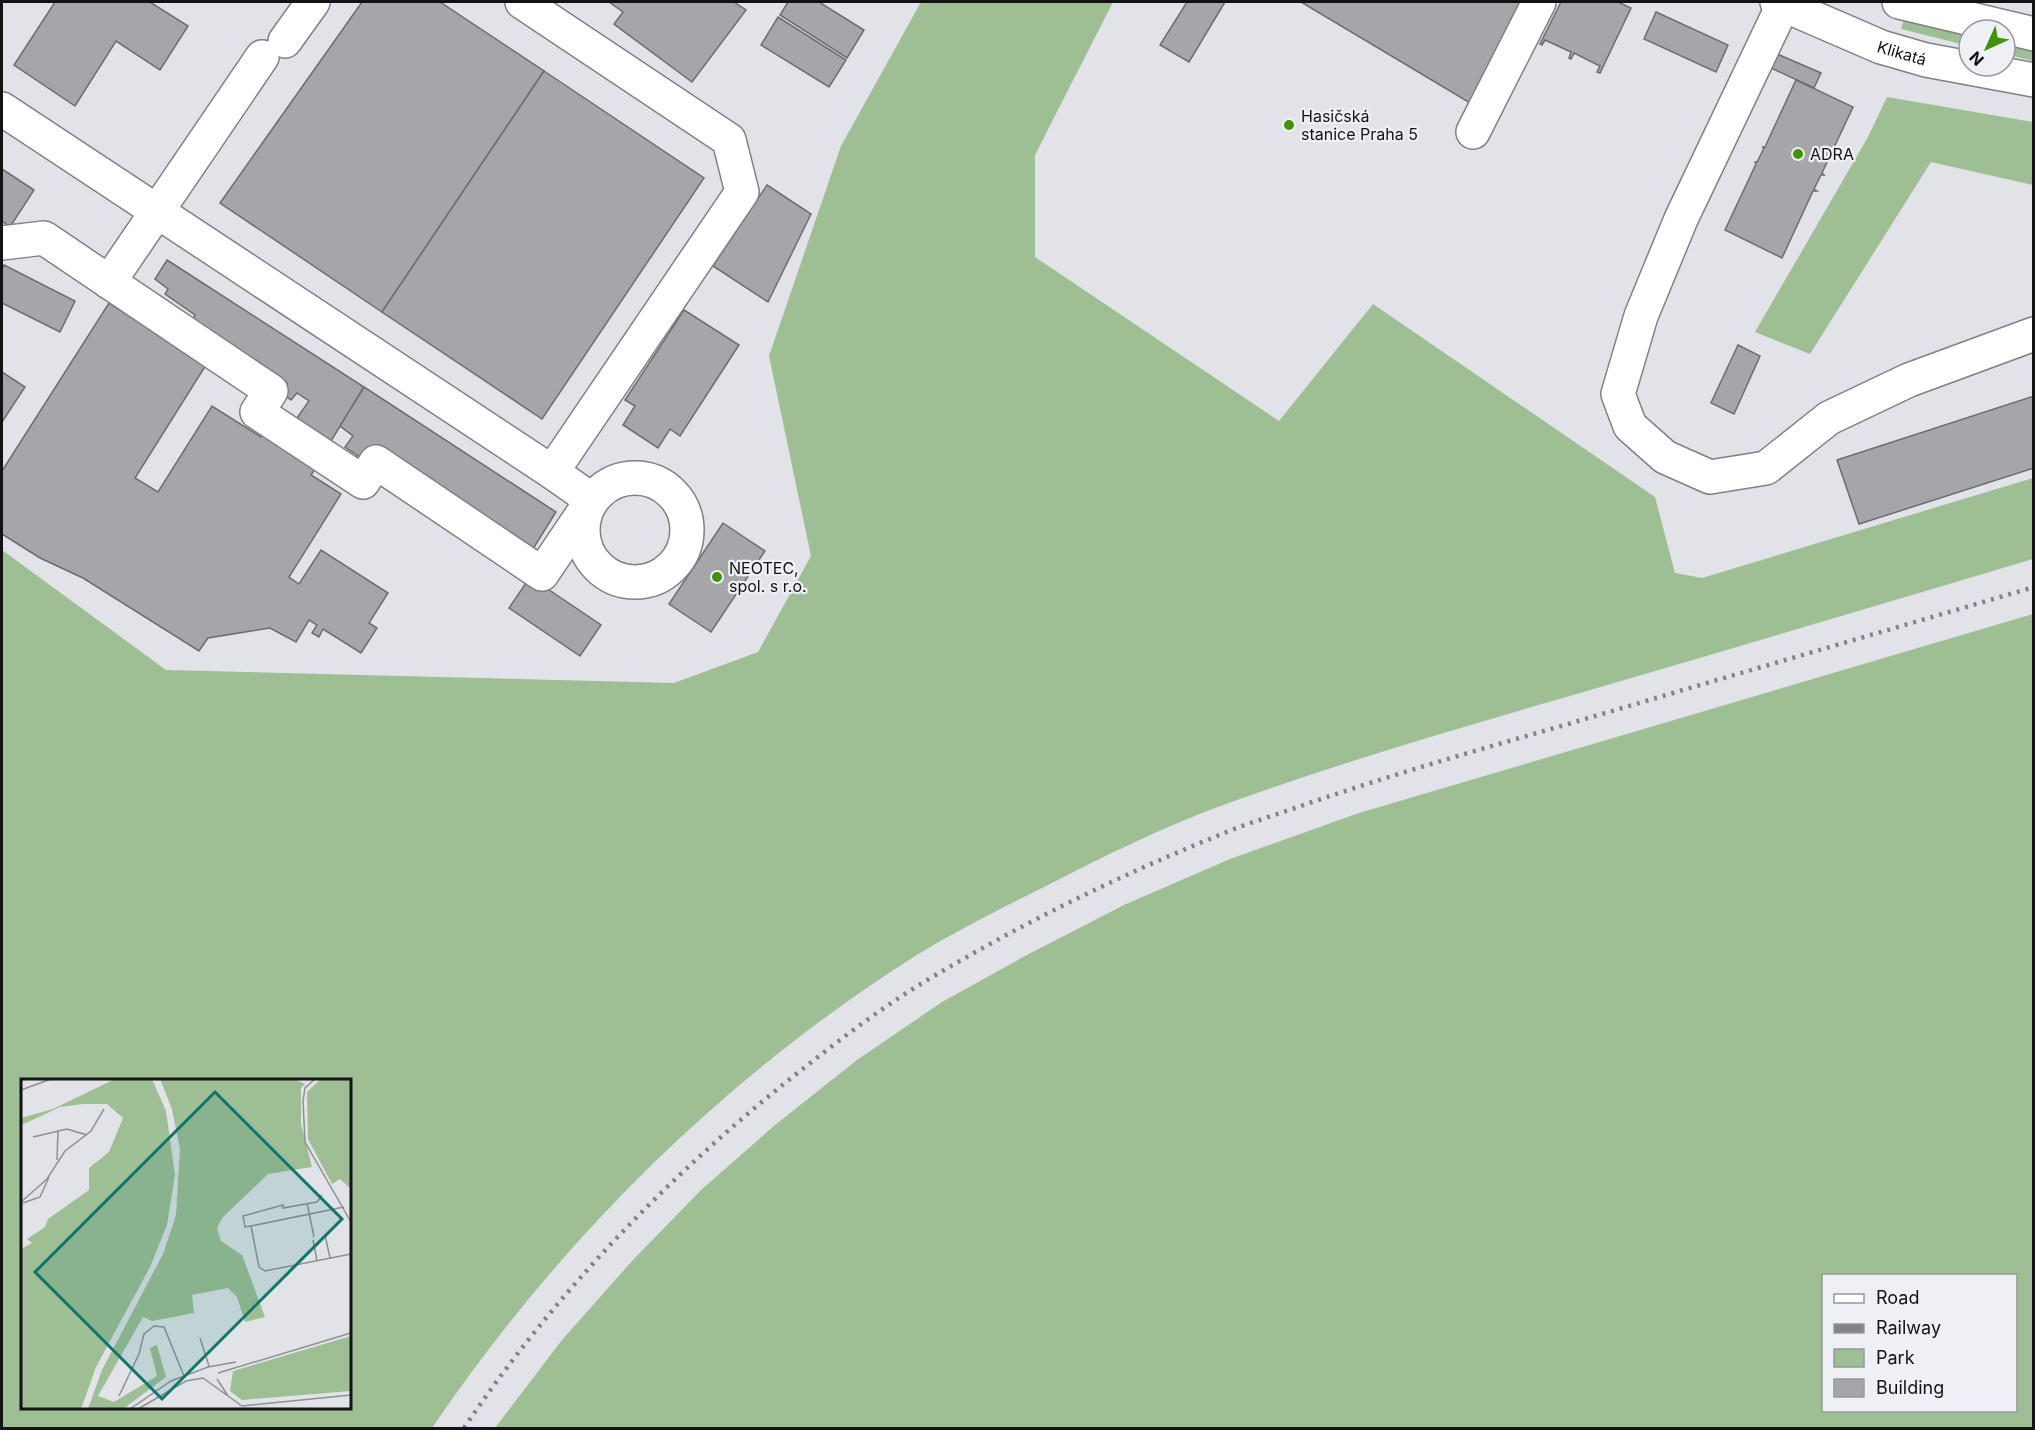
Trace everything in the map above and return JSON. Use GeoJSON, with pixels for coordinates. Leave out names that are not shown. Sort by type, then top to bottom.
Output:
{"type":"FeatureCollection","features":[{"type":"Feature","properties":{"kind":"street"},"geometry":{"type":"LineString","coordinates":[[109,282],[156,211],[274,49],[313,2]]}},
{"type":"Feature","properties":{"kind":"street"},"geometry":{"type":"LineString","coordinates":[[522,2],[729,140],[742,192],[552,472]]}},
{"type":"Feature","properties":{"kind":"street"},"geometry":{"type":"LineString","coordinates":[[1473,132],[1539,2]]}},
{"type":"Feature","properties":{"kind":"street"},"geometry":{"type":"LineString","coordinates":[[1899,2],[2034,34]]}},
{"type":"Feature","properties":{"kind":"street"},"geometry":{"type":"LineString","coordinates":[[1780,3],[1681,219],[1641,316],[1618,394],[1630,426],[1665,457],[1710,477],[1766,468],[1829,418],[1909,380],[2034,334]]}},
{"type":"Feature","properties":{"kind":"street","name":"Klikatá"},"geometry":{"type":"LineString","coordinates":[[1780,3],[1881,47],[1926,60],[2034,80]]}},
{"type":"Feature","properties":{"kind":"street"},"geometry":{"type":"LineString","coordinates":[[2,109],[592,500],[542,574],[376,462],[363,482],[257,412],[271,391],[44,238],[2,243]]}},
{"type":"Feature","properties":{"kind":"green space"},"geometry":{"type":"Polygon","coordinates":[[[921,2],[1113,2],[1035,155],[1035,257],[1279,421],[1373,304],[1655,497],[1675,573],[1702,578],[2033,478],[2033,559],[1427,738],[1257,793],[1215,808],[1129,845],[961,930],[912,958],[842,1005],[775,1056],[710,1111],[648,1169],[589,1229],[533,1293],[481,1359],[432,1428],[2,1428],[2,550],[166,670],[674,683],[758,652],[811,556],[769,356],[841,146],[921,2]]]}},
{"type":"Feature","properties":{"kind":"green space"},"geometry":{"type":"Polygon","coordinates":[[[1905,16],[1957,29],[1957,43],[1901,29],[1905,16]]]}},
{"type":"Feature","properties":{"kind":"green space"},"geometry":{"type":"Polygon","coordinates":[[[2017,43],[2033,47],[2033,61],[2017,57],[2017,43]]]}},
{"type":"Feature","properties":{"kind":"green space"},"geometry":{"type":"Polygon","coordinates":[[[1887,97],[2033,122],[2033,185],[1931,162],[1810,354],[1755,332],[1868,137],[1887,97]]]}},
{"type":"Feature","properties":{"kind":"green space"},"geometry":{"type":"Polygon","coordinates":[[[2033,614],[2033,1428],[495,1428],[562,1340],[632,1261],[701,1190],[775,1125],[857,1060],[942,1002],[1025,956],[1124,905],[1230,859],[1359,813],[2033,614]]]}},
{"type":"Feature","properties":{"kind":"building"},"geometry":{"type":"Polygon","coordinates":[[[55,2],[150,2],[188,26],[160,70],[116,41],[75,106],[14,65],[55,2]]]}},
{"type":"Feature","properties":{"kind":"building"},"geometry":{"type":"Polygon","coordinates":[[[362,2],[440,2],[544,71],[382,312],[220,203],[362,2]]]}},
{"type":"Feature","properties":{"kind":"building"},"geometry":{"type":"Polygon","coordinates":[[[609,2],[734,2],[746,10],[692,82],[614,24],[623,12],[609,2]]]}},
{"type":"Feature","properties":{"kind":"building"},"geometry":{"type":"Polygon","coordinates":[[[788,2],[819,2],[864,30],[847,58],[780,15],[788,2]]]}},
{"type":"Feature","properties":{"kind":"building"},"geometry":{"type":"Polygon","coordinates":[[[1187,2],[1225,2],[1189,62],[1160,45],[1187,2]]]}},
{"type":"Feature","properties":{"kind":"building"},"geometry":{"type":"Polygon","coordinates":[[[1301,2],[1521,2],[1470,103],[1301,2]]]}},
{"type":"Feature","properties":{"kind":"building"},"geometry":{"type":"Polygon","coordinates":[[[1561,2],[1618,2],[1631,8],[1600,73],[1597,72],[1600,66],[1574,53],[1571,59],[1569,58],[1571,52],[1545,40],[1542,45],[1540,44],[1561,2]]]}},
{"type":"Feature","properties":{"kind":"building"},"geometry":{"type":"Polygon","coordinates":[[[1656,12],[1728,45],[1716,72],[1644,39],[1656,12]]]}},
{"type":"Feature","properties":{"kind":"building"},"geometry":{"type":"Polygon","coordinates":[[[778,17],[846,60],[829,87],[761,45],[778,17]]]}},
{"type":"Feature","properties":{"kind":"building"},"geometry":{"type":"Polygon","coordinates":[[[1777,54],[1821,73],[1814,88],[1771,68],[1777,54]]]}},
{"type":"Feature","properties":{"kind":"building"},"geometry":{"type":"Polygon","coordinates":[[[544,71],[704,178],[542,419],[382,312],[544,71]]]}},
{"type":"Feature","properties":{"kind":"building"},"geometry":{"type":"Polygon","coordinates":[[[1796,80],[1853,107],[1822,173],[1824,175],[1821,175],[1814,189],[1817,191],[1813,191],[1782,258],[1725,230],[1755,162],[1764,148],[1762,147],[1765,147],[1796,80]]]}},
{"type":"Feature","properties":{"kind":"building"},"geometry":{"type":"Polygon","coordinates":[[[2,169],[34,190],[10,227],[2,221],[2,169]]]}},
{"type":"Feature","properties":{"kind":"building"},"geometry":{"type":"Polygon","coordinates":[[[767,185],[811,214],[768,302],[713,266],[767,185]]]}},
{"type":"Feature","properties":{"kind":"building"},"geometry":{"type":"Polygon","coordinates":[[[167,260],[364,387],[328,446],[292,425],[309,401],[297,393],[291,400],[280,392],[287,383],[192,321],[195,315],[165,294],[168,289],[155,279],[167,260]]]}},
{"type":"Feature","properties":{"kind":"building"},"geometry":{"type":"Polygon","coordinates":[[[4,265],[75,301],[60,332],[2,303],[4,265]]]}},
{"type":"Feature","properties":{"kind":"building"},"geometry":{"type":"Polygon","coordinates":[[[109,303],[206,365],[135,478],[158,492],[212,406],[261,437],[263,434],[320,461],[311,475],[341,494],[289,577],[299,584],[321,550],[388,593],[369,623],[377,628],[361,653],[323,629],[319,637],[312,633],[317,625],[309,620],[296,642],[270,628],[208,638],[199,651],[83,578],[40,558],[2,534],[2,471],[109,303]]]}},
{"type":"Feature","properties":{"kind":"building"},"geometry":{"type":"Polygon","coordinates":[[[684,310],[739,345],[680,436],[670,429],[658,448],[623,425],[635,406],[625,400],[684,310]]]}},
{"type":"Feature","properties":{"kind":"building"},"geometry":{"type":"Polygon","coordinates":[[[1738,345],[1760,356],[1734,414],[1711,403],[1738,345]]]}},
{"type":"Feature","properties":{"kind":"building"},"geometry":{"type":"Polygon","coordinates":[[[2,372],[25,387],[2,422],[2,372]]]}},
{"type":"Feature","properties":{"kind":"building"},"geometry":{"type":"Polygon","coordinates":[[[364,387],[556,512],[533,549],[372,446],[364,460],[345,447],[353,436],[340,426],[364,387]]]}},
{"type":"Feature","properties":{"kind":"building"},"geometry":{"type":"Polygon","coordinates":[[[2034,396],[2034,468],[1859,524],[1837,460],[2034,396]]]}},
{"type":"Feature","properties":{"kind":"building","name":"NEOTEC, spol. s r.o."},"geometry":{"type":"Polygon","coordinates":[[[723,523],[765,551],[711,632],[669,604],[723,523]]]}},
{"type":"Feature","properties":{"kind":"building"},"geometry":{"type":"Polygon","coordinates":[[[530,577],[601,625],[580,656],[509,608],[530,577]]]}},
{"type":"Feature","properties":{"kind":"railway"},"geometry":{"type":"LineString","coordinates":[[464,1428],[499,1378],[575,1284],[659,1195],[703,1154],[748,1113],[860,1025],[894,1001],[999,939],[1143,867],[1256,821],[1426,766],[2034,587]]}},
{"type":"Feature","properties":{"kind":"place","name":"Hasičská stanice Praha 5"},"geometry":{"type":"Point","coordinates":[1289,125]}},
{"type":"Feature","properties":{"kind":"place","name":"ADRA"},"geometry":{"type":"Point","coordinates":[1798,154]}},
{"type":"Feature","properties":{"kind":"place","name":"NEOTEC, spol. s r.o."},"geometry":{"type":"Point","coordinates":[717,577]}}]}
